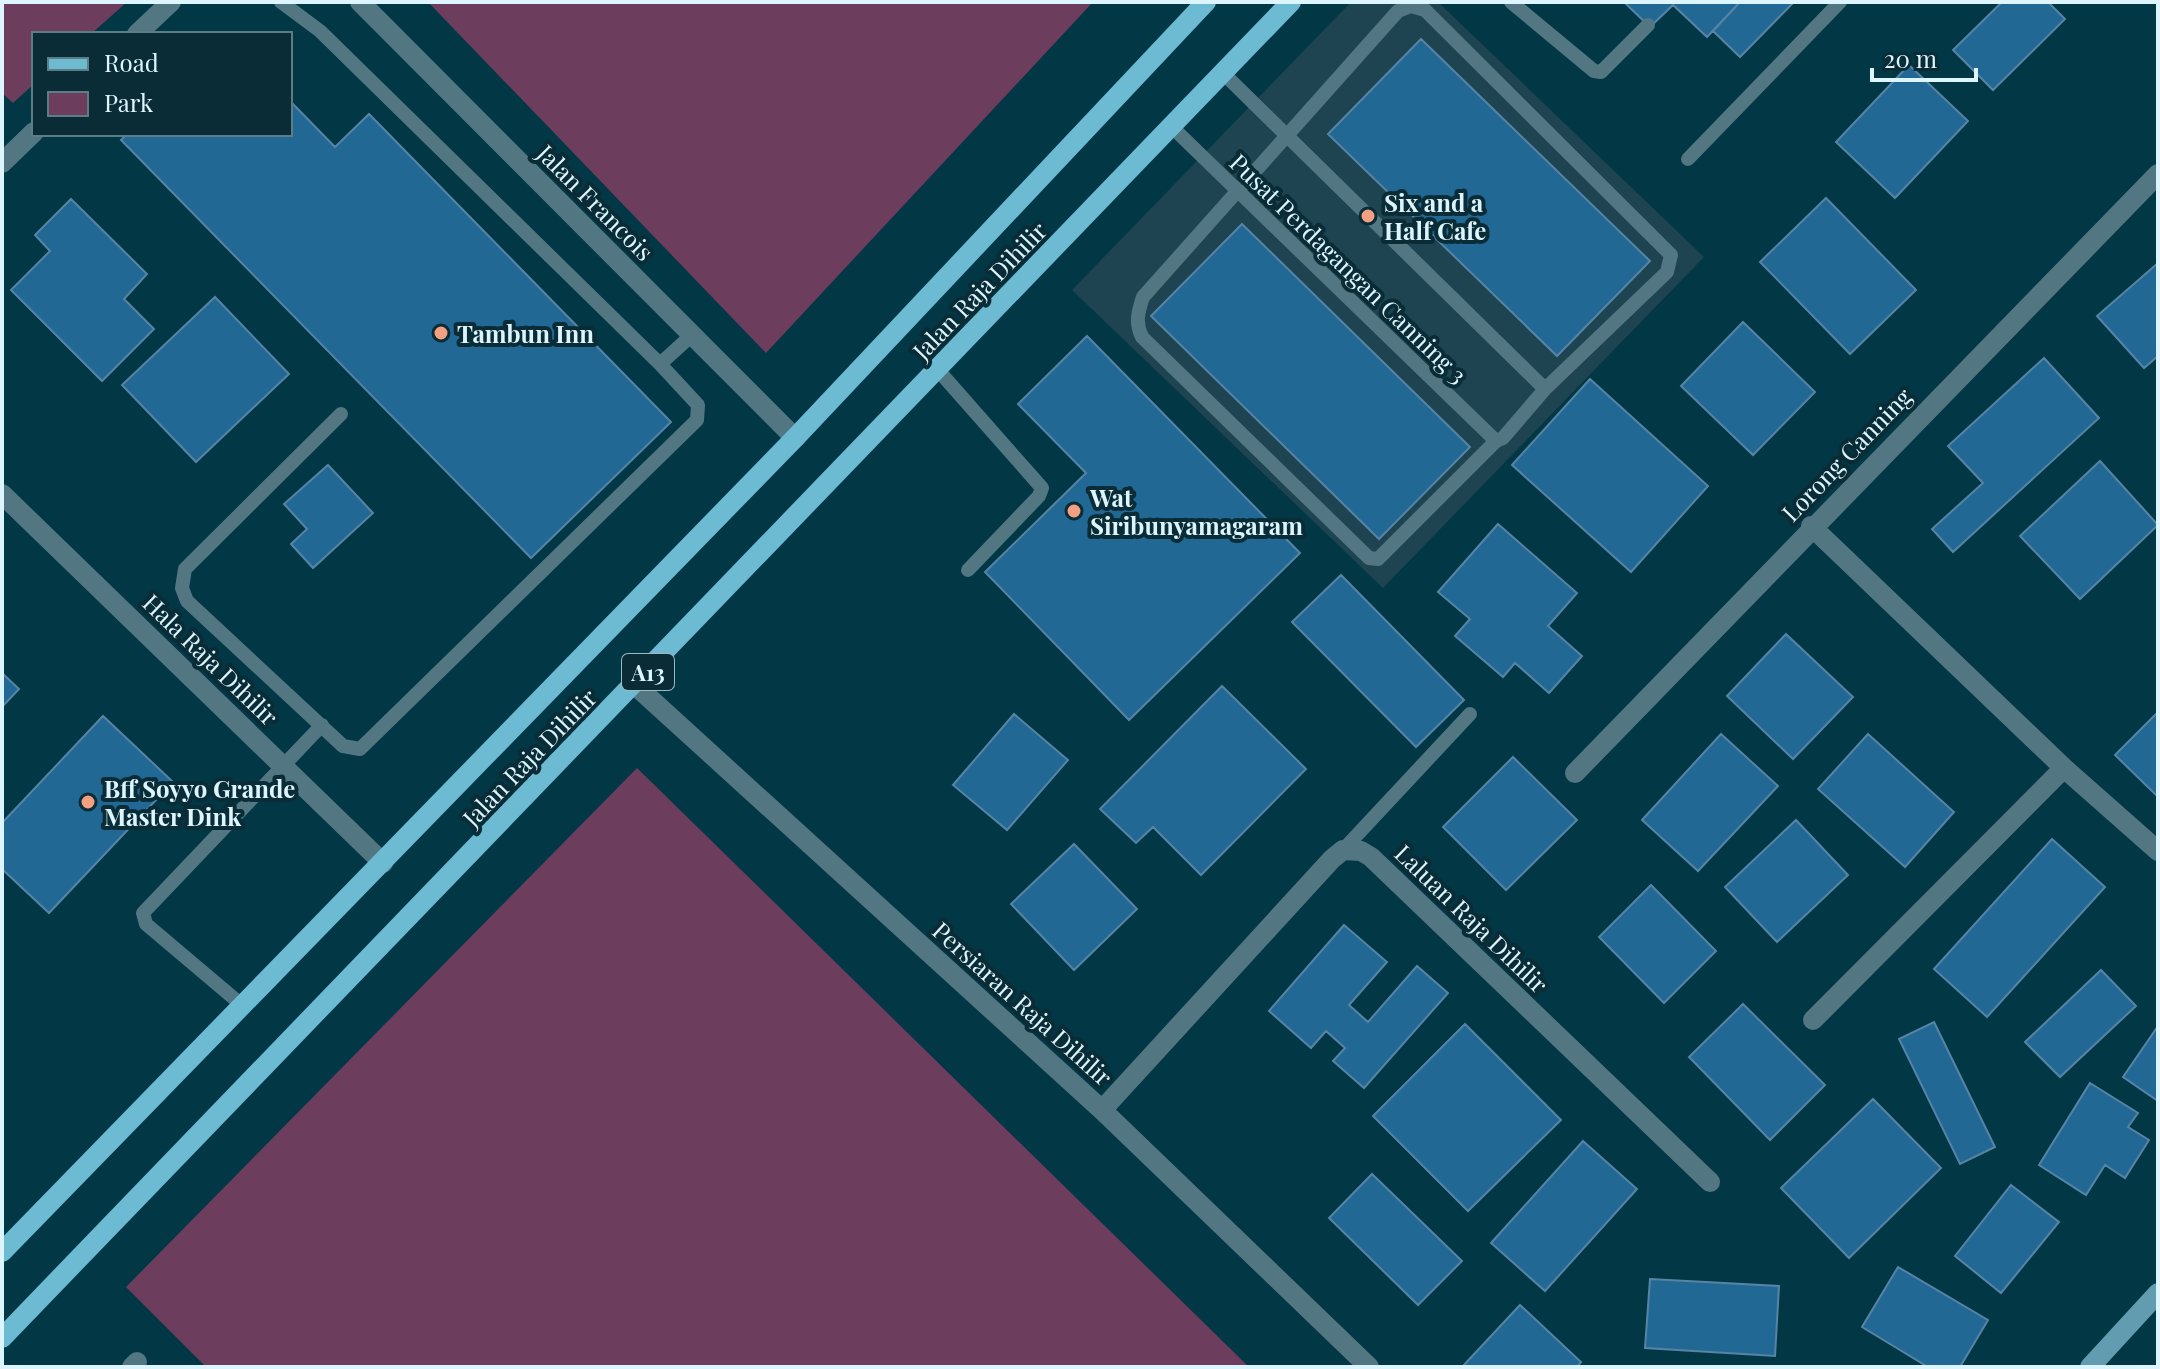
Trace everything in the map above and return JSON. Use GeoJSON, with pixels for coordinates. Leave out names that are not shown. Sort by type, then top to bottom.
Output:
{"type":"FeatureCollection","features":[{"type":"Feature","properties":{"kind":"main road","name":"Jalan Raja Dihilir"},"geometry":{"type":"LineString","coordinates":[[2,1252],[795,438],[1206,2]]}},
{"type":"Feature","properties":{"kind":"main road","name":"Jalan Raja Dihilir"},"geometry":{"type":"LineString","coordinates":[[2,1338],[1291,2]]}},
{"type":"Feature","properties":{"kind":"main road"},"geometry":{"type":"LineString","coordinates":[[2090,1367],[2158,1293]]}},
{"type":"Feature","properties":{"kind":"street"},"geometry":{"type":"LineString","coordinates":[[139,32],[171,2]]}},
{"type":"Feature","properties":{"kind":"street","name":"Jalan Francois"},"geometry":{"type":"LineString","coordinates":[[360,2],[795,438]]}},
{"type":"Feature","properties":{"kind":"street"},"geometry":{"type":"LineString","coordinates":[[2,163],[32,134]]}},
{"type":"Feature","properties":{"kind":"street","name":"Lorong Canning"},"geometry":{"type":"LineString","coordinates":[[1575,773],[1811,526],[2158,174]]}},
{"type":"Feature","properties":{"kind":"street","name":"Hala Raja Dihilir"},"geometry":{"type":"LineString","coordinates":[[2,494],[383,863]]}},
{"type":"Feature","properties":{"kind":"street"},"geometry":{"type":"LineString","coordinates":[[1811,526],[2064,768],[2158,851]]}},
{"type":"Feature","properties":{"kind":"street","name":"Persiaran Raja Dihilir"},"geometry":{"type":"LineString","coordinates":[[635,685],[1102,1110],[1369,1367]]}},
{"type":"Feature","properties":{"kind":"street"},"geometry":{"type":"LineString","coordinates":[[1813,1020],[2064,768]]}},
{"type":"Feature","properties":{"kind":"street"},"geometry":{"type":"LineString","coordinates":[[1102,1110],[1343,850]]}},
{"type":"Feature","properties":{"kind":"street","name":"Laluan Raja Dihilir"},"geometry":{"type":"LineString","coordinates":[[1343,850],[1361,851],[1371,857],[1710,1182]]}},
{"type":"Feature","properties":{"kind":"lane"},"geometry":{"type":"LineString","coordinates":[[281,2],[320,31],[660,364],[698,405],[697,420],[360,749],[343,746],[187,601],[182,588],[185,569],[341,414]]}},
{"type":"Feature","properties":{"kind":"lane"},"geometry":{"type":"LineString","coordinates":[[1511,2],[1594,71],[1601,72],[1648,25]]}},
{"type":"Feature","properties":{"kind":"lane"},"geometry":{"type":"LineString","coordinates":[[1688,159],[1840,2]]}},
{"type":"Feature","properties":{"kind":"lane"},"geometry":{"type":"LineString","coordinates":[[1411,6],[1425,10],[1671,255],[1667,272],[1545,389],[1503,438],[1496,441],[1378,559],[1369,558],[1153,348],[1137,327],[1143,297],[1238,192],[1398,11],[1411,6]]}},
{"type":"Feature","properties":{"kind":"lane"},"geometry":{"type":"LineString","coordinates":[[1223,73],[1287,139],[1542,382],[1545,389]]}},
{"type":"Feature","properties":{"kind":"lane","name":"Pusat Perdagangan Canning 3"},"geometry":{"type":"LineString","coordinates":[[1172,127],[1496,441]]}},
{"type":"Feature","properties":{"kind":"lane"},"geometry":{"type":"LineString","coordinates":[[660,364],[692,335]]}},
{"type":"Feature","properties":{"kind":"lane"},"geometry":{"type":"LineString","coordinates":[[938,370],[1042,488],[1039,496],[968,570]]}},
{"type":"Feature","properties":{"kind":"lane"},"geometry":{"type":"LineString","coordinates":[[1343,850],[1470,714]]}},
{"type":"Feature","properties":{"kind":"lane"},"geometry":{"type":"LineString","coordinates":[[243,1006],[146,924],[143,913],[322,725]]}},
{"type":"Feature","properties":{"kind":"shaded area"},"geometry":{"type":"Polygon","coordinates":[[[1351,2],[1438,2],[1704,257],[1383,588],[1072,290],[1351,2]]]}},
{"type":"Feature","properties":{"kind":"green space"},"geometry":{"type":"Polygon","coordinates":[[[2,2],[127,2],[93,32],[32,32],[32,86],[13,103],[2,93],[2,2]]]}},
{"type":"Feature","properties":{"kind":"green space"},"geometry":{"type":"Polygon","coordinates":[[[428,2],[1093,2],[766,353],[428,2]]]}},
{"type":"Feature","properties":{"kind":"green space"},"geometry":{"type":"Polygon","coordinates":[[[637,768],[1249,1367],[206,1367],[126,1287],[637,768]]]}},
{"type":"Feature","properties":{"kind":"building"},"geometry":{"type":"Polygon","coordinates":[[[1624,2],[1740,2],[1707,37],[1673,5],[1650,27],[1624,2]]]}},
{"type":"Feature","properties":{"kind":"building"},"geometry":{"type":"Polygon","coordinates":[[[1740,2],[1794,2],[1740,57],[1713,31],[1740,2]]]}},
{"type":"Feature","properties":{"kind":"building"},"geometry":{"type":"Polygon","coordinates":[[[2002,2],[2048,2],[2065,19],[1993,90],[1953,50],[2002,2]]]}},
{"type":"Feature","properties":{"kind":"building"},"geometry":{"type":"Polygon","coordinates":[[[1421,39],[1650,261],[1557,356],[1328,134],[1421,39]]]}},
{"type":"Feature","properties":{"kind":"building"},"geometry":{"type":"Polygon","coordinates":[[[1909,65],[1968,121],[1895,198],[1836,142],[1909,65]]]}},
{"type":"Feature","properties":{"kind":"building"},"geometry":{"type":"Polygon","coordinates":[[[292,103],[335,147],[369,114],[671,422],[531,558],[121,140],[125,136],[292,136],[292,103]]]}},
{"type":"Feature","properties":{"kind":"building"},"geometry":{"type":"Polygon","coordinates":[[[1826,198],[1916,290],[1850,354],[1760,262],[1826,198]]]}},
{"type":"Feature","properties":{"kind":"building"},"geometry":{"type":"Polygon","coordinates":[[[71,199],[147,274],[124,299],[154,329],[102,381],[11,290],[50,251],[35,235],[71,199]]]}},
{"type":"Feature","properties":{"kind":"building"},"geometry":{"type":"Polygon","coordinates":[[[1242,224],[1470,447],[1379,539],[1151,316],[1242,224]]]}},
{"type":"Feature","properties":{"kind":"building"},"geometry":{"type":"Polygon","coordinates":[[[2158,263],[2158,356],[2144,368],[2097,316],[2158,263]]]}},
{"type":"Feature","properties":{"kind":"building"},"geometry":{"type":"Polygon","coordinates":[[[215,297],[289,374],[196,462],[122,385],[215,297]]]}},
{"type":"Feature","properties":{"kind":"building"},"geometry":{"type":"Polygon","coordinates":[[[1743,322],[1815,392],[1753,455],[1681,386],[1743,322]]]}},
{"type":"Feature","properties":{"kind":"building"},"geometry":{"type":"Polygon","coordinates":[[[1087,336],[1300,553],[1129,720],[985,572],[1086,473],[1018,404],[1087,336]]]}},
{"type":"Feature","properties":{"kind":"building"},"geometry":{"type":"Polygon","coordinates":[[[2044,358],[2099,418],[1953,552],[1932,529],[1983,483],[1948,446],[2044,358]]]}},
{"type":"Feature","properties":{"kind":"building"},"geometry":{"type":"Polygon","coordinates":[[[1590,379],[1708,486],[1631,572],[1512,465],[1590,379]]]}},
{"type":"Feature","properties":{"kind":"building"},"geometry":{"type":"Polygon","coordinates":[[[2100,461],[2158,525],[2080,599],[2020,536],[2100,461]]]}},
{"type":"Feature","properties":{"kind":"building"},"geometry":{"type":"Polygon","coordinates":[[[328,465],[373,513],[313,568],[291,544],[307,529],[284,504],[328,465]]]}},
{"type":"Feature","properties":{"kind":"building"},"geometry":{"type":"Polygon","coordinates":[[[1498,524],[1577,593],[1548,626],[1582,656],[1549,693],[1515,663],[1503,677],[1455,636],[1470,619],[1438,592],[1498,524]]]}},
{"type":"Feature","properties":{"kind":"building"},"geometry":{"type":"Polygon","coordinates":[[[1341,575],[1464,700],[1416,747],[1292,622],[1341,575]]]}},
{"type":"Feature","properties":{"kind":"building"},"geometry":{"type":"Polygon","coordinates":[[[1786,634],[1853,697],[1793,759],[1727,696],[1786,634]]]}},
{"type":"Feature","properties":{"kind":"building"},"geometry":{"type":"Polygon","coordinates":[[[2,673],[19,689],[2,707],[2,673]]]}},
{"type":"Feature","properties":{"kind":"building"},"geometry":{"type":"Polygon","coordinates":[[[1222,686],[1306,769],[1201,875],[1153,827],[1136,843],[1100,809],[1222,686]]]}},
{"type":"Feature","properties":{"kind":"building"},"geometry":{"type":"Polygon","coordinates":[[[2158,712],[2158,797],[2115,755],[2158,712]]]}},
{"type":"Feature","properties":{"kind":"building"},"geometry":{"type":"Polygon","coordinates":[[[1014,714],[1068,760],[1007,830],[953,785],[1014,714]]]}},
{"type":"Feature","properties":{"kind":"building","name":"Bff Soyyo Grande Master Dink"},"geometry":{"type":"Polygon","coordinates":[[[103,716],[173,782],[49,913],[2,869],[2,823],[103,716]]]}},
{"type":"Feature","properties":{"kind":"building"},"geometry":{"type":"Polygon","coordinates":[[[1721,734],[1778,786],[1698,871],[1642,820],[1721,734]]]}},
{"type":"Feature","properties":{"kind":"building"},"geometry":{"type":"Polygon","coordinates":[[[1868,734],[1954,812],[1905,867],[1818,789],[1868,734]]]}},
{"type":"Feature","properties":{"kind":"building"},"geometry":{"type":"Polygon","coordinates":[[[1513,757],[1577,820],[1506,890],[1443,827],[1513,757]]]}},
{"type":"Feature","properties":{"kind":"building"},"geometry":{"type":"Polygon","coordinates":[[[1796,820],[1848,875],[1777,942],[1725,887],[1796,820]]]}},
{"type":"Feature","properties":{"kind":"building"},"geometry":{"type":"Polygon","coordinates":[[[2052,839],[2105,887],[1987,1017],[1934,969],[2052,839]]]}},
{"type":"Feature","properties":{"kind":"building"},"geometry":{"type":"Polygon","coordinates":[[[1074,844],[1137,909],[1074,970],[1011,904],[1074,844]]]}},
{"type":"Feature","properties":{"kind":"building"},"geometry":{"type":"Polygon","coordinates":[[[1651,885],[1716,951],[1664,1003],[1599,937],[1651,885]]]}},
{"type":"Feature","properties":{"kind":"building"},"geometry":{"type":"Polygon","coordinates":[[[1344,925],[1387,962],[1349,1005],[1368,1022],[1417,966],[1448,993],[1364,1088],[1333,1061],[1345,1048],[1326,1031],[1311,1048],[1269,1011],[1344,925]]]}},
{"type":"Feature","properties":{"kind":"building"},"geometry":{"type":"Polygon","coordinates":[[[2101,970],[2136,1006],[2060,1077],[2025,1042],[2101,970]]]}},
{"type":"Feature","properties":{"kind":"building"},"geometry":{"type":"Polygon","coordinates":[[[1743,1004],[1825,1085],[1770,1140],[1689,1057],[1743,1004]]]}},
{"type":"Feature","properties":{"kind":"building"},"geometry":{"type":"Polygon","coordinates":[[[1934,1022],[1995,1147],[1960,1164],[1899,1039],[1934,1022]]]}},
{"type":"Feature","properties":{"kind":"building"},"geometry":{"type":"Polygon","coordinates":[[[1465,1024],[1561,1120],[1468,1211],[1373,1116],[1465,1024]]]}},
{"type":"Feature","properties":{"kind":"building"},"geometry":{"type":"Polygon","coordinates":[[[2158,1026],[2158,1101],[2123,1077],[2158,1026]]]}},
{"type":"Feature","properties":{"kind":"building"},"geometry":{"type":"Polygon","coordinates":[[[2090,1083],[2138,1113],[2128,1127],[2149,1140],[2125,1178],[2105,1165],[2086,1195],[2039,1165],[2090,1083]]]}},
{"type":"Feature","properties":{"kind":"building"},"geometry":{"type":"Polygon","coordinates":[[[1873,1099],[1941,1168],[1849,1258],[1781,1188],[1873,1099]]]}},
{"type":"Feature","properties":{"kind":"building"},"geometry":{"type":"Polygon","coordinates":[[[1583,1141],[1637,1189],[1545,1291],[1491,1243],[1583,1141]]]}},
{"type":"Feature","properties":{"kind":"building"},"geometry":{"type":"Polygon","coordinates":[[[1372,1174],[1462,1261],[1418,1305],[1329,1218],[1372,1174]]]}},
{"type":"Feature","properties":{"kind":"building"},"geometry":{"type":"Polygon","coordinates":[[[2011,1185],[2059,1222],[2001,1293],[1955,1256],[2011,1185]]]}},
{"type":"Feature","properties":{"kind":"building"},"geometry":{"type":"Polygon","coordinates":[[[1898,1267],[1988,1320],[1960,1367],[1928,1367],[1862,1327],[1898,1267]]]}},
{"type":"Feature","properties":{"kind":"building"},"geometry":{"type":"Polygon","coordinates":[[[1650,1279],[1779,1286],[1775,1356],[1645,1348],[1650,1279]]]}},
{"type":"Feature","properties":{"kind":"building"},"geometry":{"type":"Polygon","coordinates":[[[1520,1305],[1581,1362],[1577,1367],[1462,1367],[1520,1305]]]}},
{"type":"Feature","properties":{"kind":"place","name":"Six and a Half Cafe"},"geometry":{"type":"Point","coordinates":[1368,216]}},
{"type":"Feature","properties":{"kind":"place","name":"Tambun Inn"},"geometry":{"type":"Point","coordinates":[441,333]}},
{"type":"Feature","properties":{"kind":"place","name":"Wat Siribunyamagaram"},"geometry":{"type":"Point","coordinates":[1074,511]}},
{"type":"Feature","properties":{"kind":"place","name":"Bff Soyyo Grande Master Dink"},"geometry":{"type":"Point","coordinates":[88,802]}}]}
